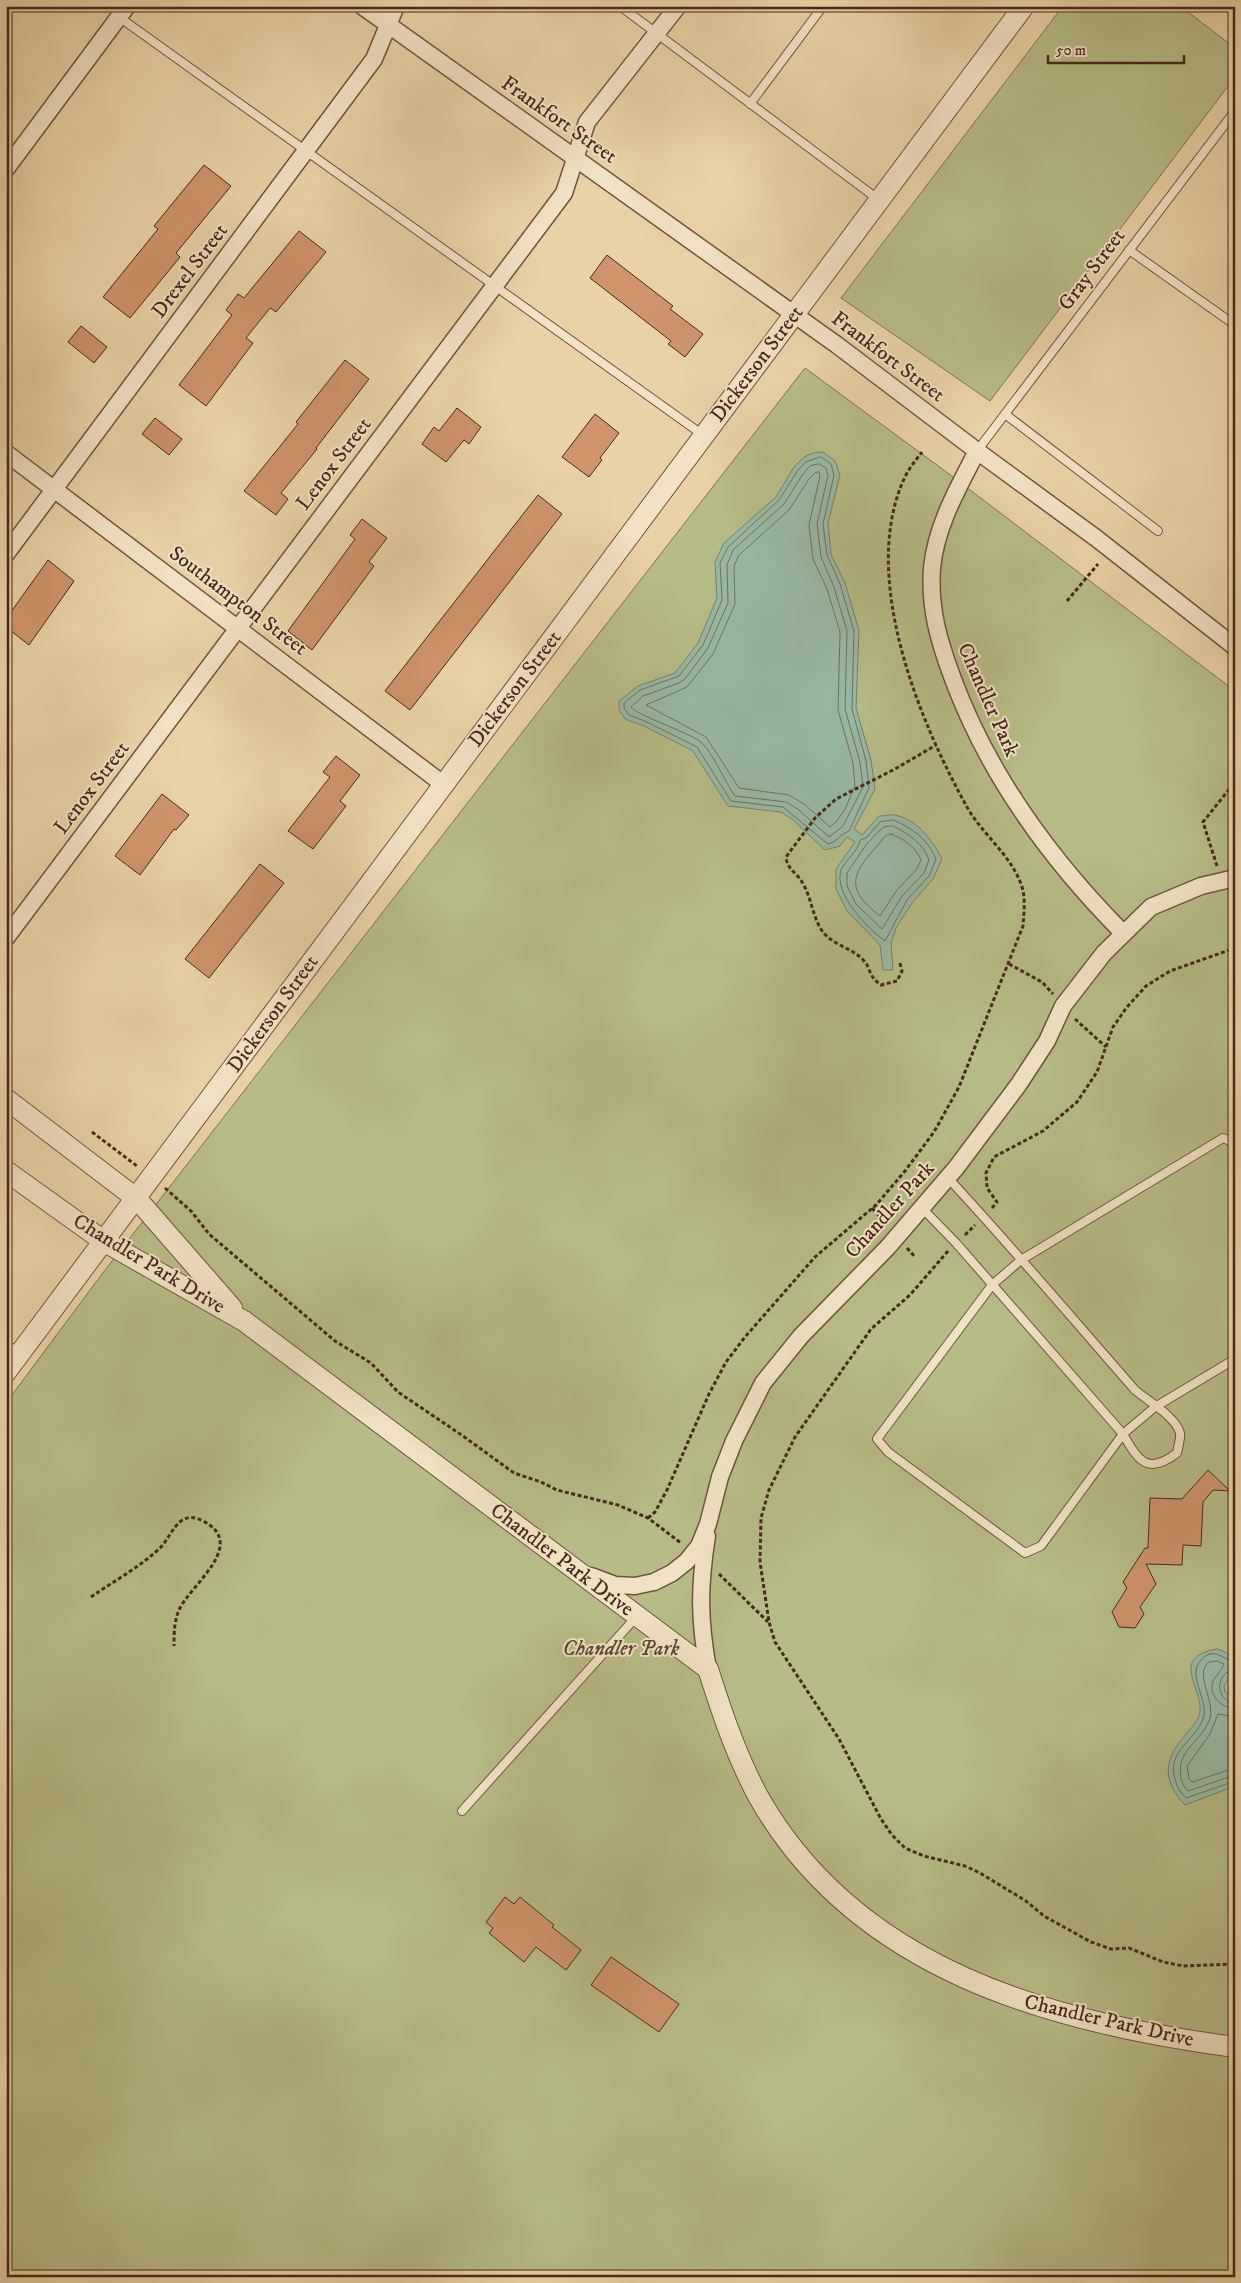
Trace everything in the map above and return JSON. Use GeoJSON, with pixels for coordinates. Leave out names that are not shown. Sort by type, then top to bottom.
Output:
{"type":"FeatureCollection","features":[{"type":"Feature","properties":{"kind":"street","name":"Frankfort Street"},"geometry":{"type":"LineString","coordinates":[[362,6],[795,314],[977,452],[1096,538],[1235,647]]}},
{"type":"Feature","properties":{"kind":"street","name":"Drexel Street"},"geometry":{"type":"LineString","coordinates":[[6,554],[374,59],[396,6]]}},
{"type":"Feature","properties":{"kind":"street","name":"Lenox Street"},"geometry":{"type":"LineString","coordinates":[[6,938],[564,193],[577,158],[587,122],[678,6]]}},
{"type":"Feature","properties":{"kind":"street","name":"Dickerson Street"},"geometry":{"type":"LineString","coordinates":[[6,1372],[13,1349],[105,1242],[443,784],[1024,6]]}},
{"type":"Feature","properties":{"kind":"street"},"geometry":{"type":"LineString","coordinates":[[6,169],[123,11]]}},
{"type":"Feature","properties":{"kind":"street","name":"Chandler Park"},"geometry":{"type":"LineString","coordinates":[[977,452],[946,515],[937,541],[931,591],[939,642],[972,725],[1014,800],[1064,870],[1122,932]]}},
{"type":"Feature","properties":{"kind":"street","name":"Southampton Street"},"geometry":{"type":"LineString","coordinates":[[6,453],[443,784]]}},
{"type":"Feature","properties":{"kind":"street","name":"Chandler Park"},"geometry":{"type":"LineString","coordinates":[[708,1670],[701,1629],[699,1546],[708,1524],[720,1477],[734,1441],[763,1383],[801,1336],[923,1209],[948,1178],[1019,1084],[1048,1040],[1063,1006],[1122,932],[1150,907],[1201,886],[1228,880]]}},
{"type":"Feature","properties":{"kind":"street","name":"Chandler Park Drive"},"geometry":{"type":"LineString","coordinates":[[6,1099],[137,1199],[244,1321]]}},
{"type":"Feature","properties":{"kind":"street","name":"Chandler Park Drive"},"geometry":{"type":"LineString","coordinates":[[6,1171],[105,1242],[244,1321],[708,1670],[727,1729],[742,1764],[770,1813],[810,1866],[838,1895],[870,1922],[913,1952],[947,1971],[997,1993],[1034,2006],[1135,2031],[1235,2047]]}},
{"type":"Feature","properties":{"kind":"street","name":"Chandler Park"},"geometry":{"type":"LineString","coordinates":[[575,1569],[615,1585],[635,1586],[654,1582],[672,1573],[687,1561],[698,1557]]}},
{"type":"Feature","properties":{"kind":"lane"},"geometry":{"type":"LineString","coordinates":[[620,6],[880,200]]}},
{"type":"Feature","properties":{"kind":"lane"},"geometry":{"type":"LineString","coordinates":[[750,104],[823,6]]}},
{"type":"Feature","properties":{"kind":"lane"},"geometry":{"type":"LineString","coordinates":[[123,11],[307,149],[704,436]]}},
{"type":"Feature","properties":{"kind":"lane","name":"Gray Street"},"geometry":{"type":"LineString","coordinates":[[977,452],[1235,110]]}},
{"type":"Feature","properties":{"kind":"lane"},"geometry":{"type":"LineString","coordinates":[[1129,250],[1235,325]]}},
{"type":"Feature","properties":{"kind":"lane"},"geometry":{"type":"LineString","coordinates":[[1005,414],[1158,531]]}},
{"type":"Feature","properties":{"kind":"lane"},"geometry":{"type":"LineString","coordinates":[[1235,1143],[1223,1138],[1021,1260],[992,1285],[877,1439],[888,1452],[1025,1553],[1041,1546],[1123,1434],[1155,1407],[1235,1359]]}},
{"type":"Feature","properties":{"kind":"lane"},"geometry":{"type":"LineString","coordinates":[[923,1209],[1123,1434],[1138,1459],[1146,1464],[1167,1460],[1177,1453],[1180,1434],[1171,1417],[1155,1407],[1136,1390],[1021,1260],[997,1229],[948,1178]]}},
{"type":"Feature","properties":{"kind":"lane"},"geometry":{"type":"LineString","coordinates":[[462,1811],[637,1616]]}},
{"type":"Feature","properties":{"kind":"path"},"geometry":{"type":"LineString","coordinates":[[648,1518],[655,1512],[667,1490],[691,1431],[726,1362],[745,1337],[815,1258],[876,1206],[905,1172],[934,1132],[959,1088],[1023,926],[1025,903],[1022,885],[1012,866],[967,808],[936,745],[902,654],[891,596],[890,526],[905,476],[922,452]]}},
{"type":"Feature","properties":{"kind":"path"},"geometry":{"type":"LineString","coordinates":[[1068,601],[1098,564]]}},
{"type":"Feature","properties":{"kind":"path"},"geometry":{"type":"LineString","coordinates":[[900,963],[902,971],[897,981],[881,985],[872,979],[864,961],[834,942],[824,933],[816,921],[802,882],[786,862],[786,857],[805,832],[836,799],[936,745]]}},
{"type":"Feature","properties":{"kind":"path"},"geometry":{"type":"LineString","coordinates":[[1228,880],[1203,822],[1235,782]]}},
{"type":"Feature","properties":{"kind":"path"},"geometry":{"type":"LineString","coordinates":[[92,1132],[179,1199],[209,1234],[335,1341],[371,1362],[398,1392],[464,1436],[514,1473],[541,1482],[557,1490],[610,1503],[648,1518],[727,1580],[769,1622]]}},
{"type":"Feature","properties":{"kind":"path"},"geometry":{"type":"LineString","coordinates":[[91,1597],[160,1547],[182,1520],[191,1517],[202,1520],[218,1536],[221,1546],[219,1556],[180,1607],[176,1619],[174,1646]]}},
{"type":"Feature","properties":{"kind":"green space"},"geometry":{"type":"Polygon","coordinates":[[[1063,6],[1180,6],[1235,48],[1235,77],[990,401],[841,298],[1063,6]]]}},
{"type":"Feature","properties":{"kind":"green space","name":"Chandler Park"},"geometry":{"type":"Polygon","coordinates":[[[805,368],[945,471],[1235,691],[1235,2277],[6,2277],[6,1403],[102,1274],[805,368]]]}},
{"type":"Feature","properties":{"kind":"water"},"geometry":{"type":"Polygon","coordinates":[[[823,452],[835,461],[840,475],[828,523],[831,554],[845,583],[859,630],[856,708],[871,760],[875,789],[854,829],[862,835],[879,816],[892,815],[902,817],[923,831],[942,859],[933,879],[912,903],[896,928],[891,944],[893,970],[883,970],[880,945],[847,911],[836,889],[836,869],[855,842],[847,837],[840,846],[825,850],[792,819],[781,812],[728,806],[693,751],[644,726],[625,719],[619,710],[619,701],[638,686],[675,673],[698,643],[717,598],[715,562],[724,543],[776,497],[794,467],[804,457],[813,453],[823,452]]]}},
{"type":"Feature","properties":{"kind":"water"},"geometry":{"type":"Polygon","coordinates":[[[1217,1649],[1229,1654],[1236,1664],[1233,1675],[1224,1686],[1225,1692],[1235,1698],[1235,1786],[1185,1805],[1178,1797],[1169,1780],[1169,1764],[1176,1747],[1199,1716],[1200,1706],[1191,1668],[1194,1660],[1202,1653],[1217,1649]]]}},
{"type":"Feature","properties":{"kind":"building"},"geometry":{"type":"Polygon","coordinates":[[[204,165],[231,186],[176,253],[180,257],[130,318],[103,297],[158,229],[154,226],[204,165]]]}},
{"type":"Feature","properties":{"kind":"building"},"geometry":{"type":"Polygon","coordinates":[[[299,231],[326,252],[276,312],[270,308],[246,338],[253,343],[206,406],[179,385],[232,315],[226,310],[238,294],[244,298],[299,231]]]}},
{"type":"Feature","properties":{"kind":"building"},"geometry":{"type":"Polygon","coordinates":[[[607,255],[673,306],[670,309],[703,334],[685,357],[668,344],[671,341],[590,278],[607,255]]]}},
{"type":"Feature","properties":{"kind":"building"},"geometry":{"type":"Polygon","coordinates":[[[81,326],[107,347],[94,363],[68,342],[81,326]]]}},
{"type":"Feature","properties":{"kind":"building"},"geometry":{"type":"Polygon","coordinates":[[[345,360],[369,379],[317,449],[281,493],[288,499],[276,515],[244,491],[298,424],[296,422],[345,360]]]}},
{"type":"Feature","properties":{"kind":"building"},"geometry":{"type":"Polygon","coordinates":[[[457,408],[481,427],[469,444],[464,440],[446,462],[422,444],[434,427],[439,431],[457,408]]]}},
{"type":"Feature","properties":{"kind":"building"},"geometry":{"type":"Polygon","coordinates":[[[595,414],[619,433],[600,458],[602,460],[589,477],[562,457],[595,414]]]}},
{"type":"Feature","properties":{"kind":"building"},"geometry":{"type":"Polygon","coordinates":[[[155,418],[182,439],[169,455],[142,434],[155,418]]]}},
{"type":"Feature","properties":{"kind":"building"},"geometry":{"type":"Polygon","coordinates":[[[538,495],[562,514],[410,710],[385,691],[538,495]]]}},
{"type":"Feature","properties":{"kind":"building"},"geometry":{"type":"Polygon","coordinates":[[[362,519],[387,538],[369,562],[374,566],[312,650],[288,631],[355,539],[350,535],[362,519]]]}},
{"type":"Feature","properties":{"kind":"building"},"geometry":{"type":"Polygon","coordinates":[[[48,560],[74,581],[29,645],[6,627],[6,619],[48,560]]]}},
{"type":"Feature","properties":{"kind":"building"},"geometry":{"type":"Polygon","coordinates":[[[336,756],[360,775],[340,801],[346,806],[313,849],[288,831],[330,777],[323,772],[336,756]]]}},
{"type":"Feature","properties":{"kind":"building"},"geometry":{"type":"Polygon","coordinates":[[[162,794],[189,815],[176,830],[174,829],[140,875],[115,856],[162,794]]]}},
{"type":"Feature","properties":{"kind":"building"},"geometry":{"type":"Polygon","coordinates":[[[260,864],[284,883],[209,978],[185,959],[260,864]]]}},
{"type":"Feature","properties":{"kind":"building"},"geometry":{"type":"Polygon","coordinates":[[[1208,1470],[1230,1491],[1213,1490],[1203,1502],[1201,1546],[1183,1545],[1182,1565],[1146,1564],[1156,1584],[1140,1607],[1144,1614],[1135,1628],[1119,1627],[1112,1612],[1127,1588],[1123,1582],[1145,1548],[1148,1548],[1150,1498],[1182,1499],[1208,1470]]]}},
{"type":"Feature","properties":{"kind":"building"},"geometry":{"type":"Polygon","coordinates":[[[505,1897],[514,1904],[520,1897],[554,1925],[552,1927],[581,1950],[566,1970],[536,1947],[524,1962],[489,1933],[493,1928],[486,1922],[505,1897]]]}},
{"type":"Feature","properties":{"kind":"building"},"geometry":{"type":"Polygon","coordinates":[[[611,1957],[679,2004],[659,2032],[591,1985],[611,1957]]]}}]}
